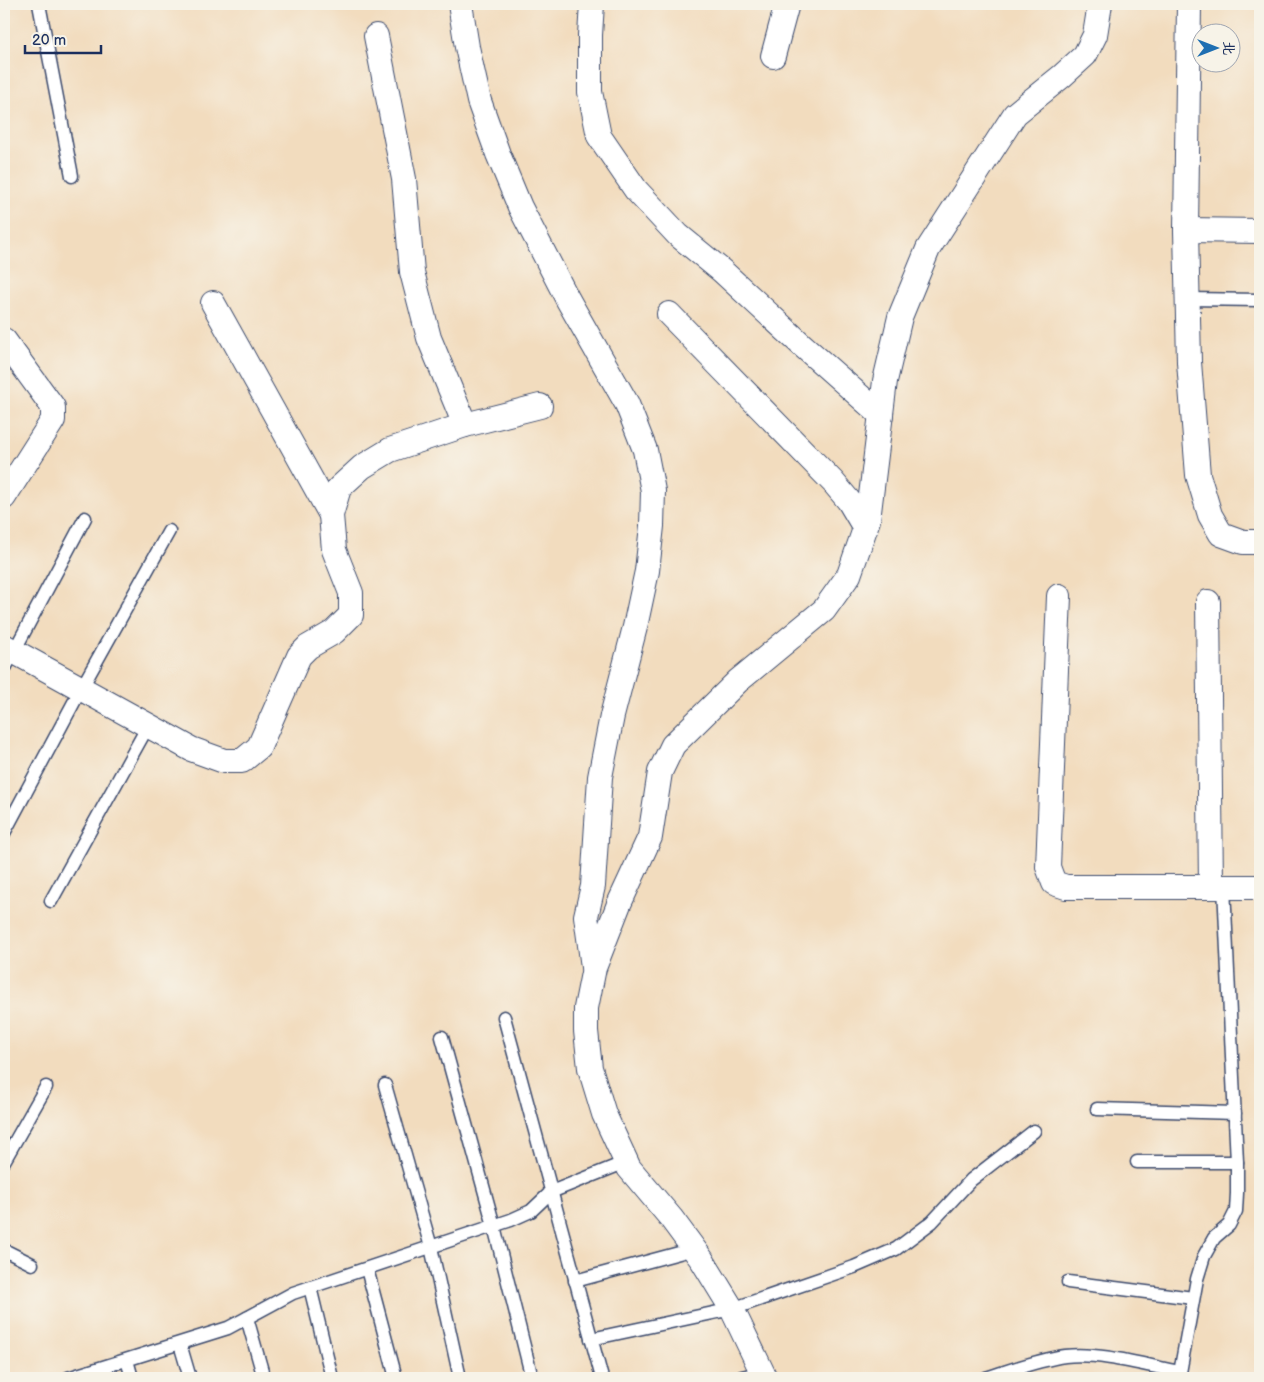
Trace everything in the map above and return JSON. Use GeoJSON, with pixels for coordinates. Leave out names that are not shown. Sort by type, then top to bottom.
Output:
{"type":"FeatureCollection","features":[{"type":"Feature","properties":{"kind":"street"},"geometry":{"type":"LineString","coordinates":[[460,4],[479,101],[502,163],[524,215],[568,300],[627,404],[644,450],[652,492],[652,526],[647,571],[612,716],[600,777],[593,886],[586,916],[594,968]]}},
{"type":"Feature","properties":{"kind":"street"},"geometry":{"type":"LineString","coordinates":[[592,4],[590,92],[599,136],[631,183],[678,235],[722,271],[802,346],[881,415]]}},
{"type":"Feature","properties":{"kind":"street"},"geometry":{"type":"LineString","coordinates":[[773,56],[787,4]]}},
{"type":"Feature","properties":{"kind":"street"},"geometry":{"type":"LineString","coordinates":[[763,1375],[732,1309],[694,1249],[629,1168],[604,1114],[590,1068],[586,1023],[586,1008],[594,968],[619,904],[650,837],[660,772],[673,745],[738,681],[824,610],[850,575],[868,520],[885,381],[900,317],[928,249],[1016,114],[1085,55],[1095,35],[1100,4]]}},
{"type":"Feature","properties":{"kind":"street"},"geometry":{"type":"LineString","coordinates":[[1189,4],[1186,230],[1189,362],[1198,475],[1210,515],[1221,534],[1243,542],[1260,542]]}},
{"type":"Feature","properties":{"kind":"street"},"geometry":{"type":"LineString","coordinates":[[376,36],[404,179],[412,272],[429,338],[465,425]]}},
{"type":"Feature","properties":{"kind":"street"},"geometry":{"type":"LineString","coordinates":[[1186,230],[1260,231]]}},
{"type":"Feature","properties":{"kind":"street"},"geometry":{"type":"LineString","coordinates":[[213,302],[331,515]]}},
{"type":"Feature","properties":{"kind":"street"},"geometry":{"type":"LineString","coordinates":[[669,314],[833,482],[850,501],[865,528]]}},
{"type":"Feature","properties":{"kind":"street"},"geometry":{"type":"LineString","coordinates":[[4,340],[53,407],[53,420],[5,490]]}},
{"type":"Feature","properties":{"kind":"street"},"geometry":{"type":"LineString","coordinates":[[7,656],[81,689],[191,749],[224,761],[242,760],[259,747],[298,656],[308,647],[334,632],[351,615],[352,593],[334,550],[331,515],[339,488],[362,467],[390,450],[465,425],[540,406]]}},
{"type":"Feature","properties":{"kind":"street"},"geometry":{"type":"LineString","coordinates":[[1059,596],[1048,867],[1054,883],[1066,887],[1260,887]]}},
{"type":"Feature","properties":{"kind":"street"},"geometry":{"type":"LineString","coordinates":[[1208,602],[1218,887]]}},
{"type":"Feature","properties":{"kind":"lane"},"geometry":{"type":"LineString","coordinates":[[39,4],[72,176]]}},
{"type":"Feature","properties":{"kind":"lane"},"geometry":{"type":"LineString","coordinates":[[1188,299],[1260,300]]}},
{"type":"Feature","properties":{"kind":"lane"},"geometry":{"type":"LineString","coordinates":[[7,656],[85,518]]}},
{"type":"Feature","properties":{"kind":"lane"},"geometry":{"type":"LineString","coordinates":[[4,833],[169,531]]}},
{"type":"Feature","properties":{"kind":"lane"},"geometry":{"type":"LineString","coordinates":[[51,901],[148,726]]}},
{"type":"Feature","properties":{"kind":"lane"},"geometry":{"type":"LineString","coordinates":[[986,1378],[1033,1363],[1065,1356],[1098,1356],[1179,1375],[1193,1298],[1204,1256],[1214,1238],[1229,1225],[1236,1211],[1235,1112],[1218,887]]}},
{"type":"Feature","properties":{"kind":"lane"},"geometry":{"type":"LineString","coordinates":[[504,1018],[602,1378]]}},
{"type":"Feature","properties":{"kind":"lane"},"geometry":{"type":"LineString","coordinates":[[442,1037],[494,1226],[532,1378]]}},
{"type":"Feature","properties":{"kind":"lane"},"geometry":{"type":"LineString","coordinates":[[385,1085],[431,1247],[460,1378]]}},
{"type":"Feature","properties":{"kind":"lane"},"geometry":{"type":"LineString","coordinates":[[4,1161],[46,1087]]}},
{"type":"Feature","properties":{"kind":"lane"},"geometry":{"type":"LineString","coordinates":[[1097,1110],[1235,1112]]}},
{"type":"Feature","properties":{"kind":"lane"},"geometry":{"type":"LineString","coordinates":[[591,1339],[732,1309],[854,1267],[896,1249],[932,1222],[971,1180],[1034,1131]]}},
{"type":"Feature","properties":{"kind":"lane"},"geometry":{"type":"LineString","coordinates":[[68,1378],[228,1328],[293,1293],[511,1220],[531,1211],[551,1192],[626,1162]]}},
{"type":"Feature","properties":{"kind":"lane"},"geometry":{"type":"LineString","coordinates":[[1137,1162],[1237,1162]]}},
{"type":"Feature","properties":{"kind":"lane"},"geometry":{"type":"LineString","coordinates":[[576,1281],[694,1249]]}},
{"type":"Feature","properties":{"kind":"lane"},"geometry":{"type":"LineString","coordinates":[[4,1250],[32,1264]]}},
{"type":"Feature","properties":{"kind":"lane"},"geometry":{"type":"LineString","coordinates":[[367,1269],[396,1378]]}},
{"type":"Feature","properties":{"kind":"lane"},"geometry":{"type":"LineString","coordinates":[[1068,1282],[1193,1298]]}},
{"type":"Feature","properties":{"kind":"lane"},"geometry":{"type":"LineString","coordinates":[[310,1287],[332,1378]]}},
{"type":"Feature","properties":{"kind":"lane"},"geometry":{"type":"LineString","coordinates":[[247,1318],[264,1378]]}},
{"type":"Feature","properties":{"kind":"lane"},"geometry":{"type":"LineString","coordinates":[[180,1344],[190,1378]]}},
{"type":"Feature","properties":{"kind":"lane"},"geometry":{"type":"LineString","coordinates":[[127,1360],[132,1378]]}},
{"type":"Feature","properties":{"kind":"lane"},"geometry":{"type":"LineString","coordinates":[[738,1378],[763,1375]]}}]}
